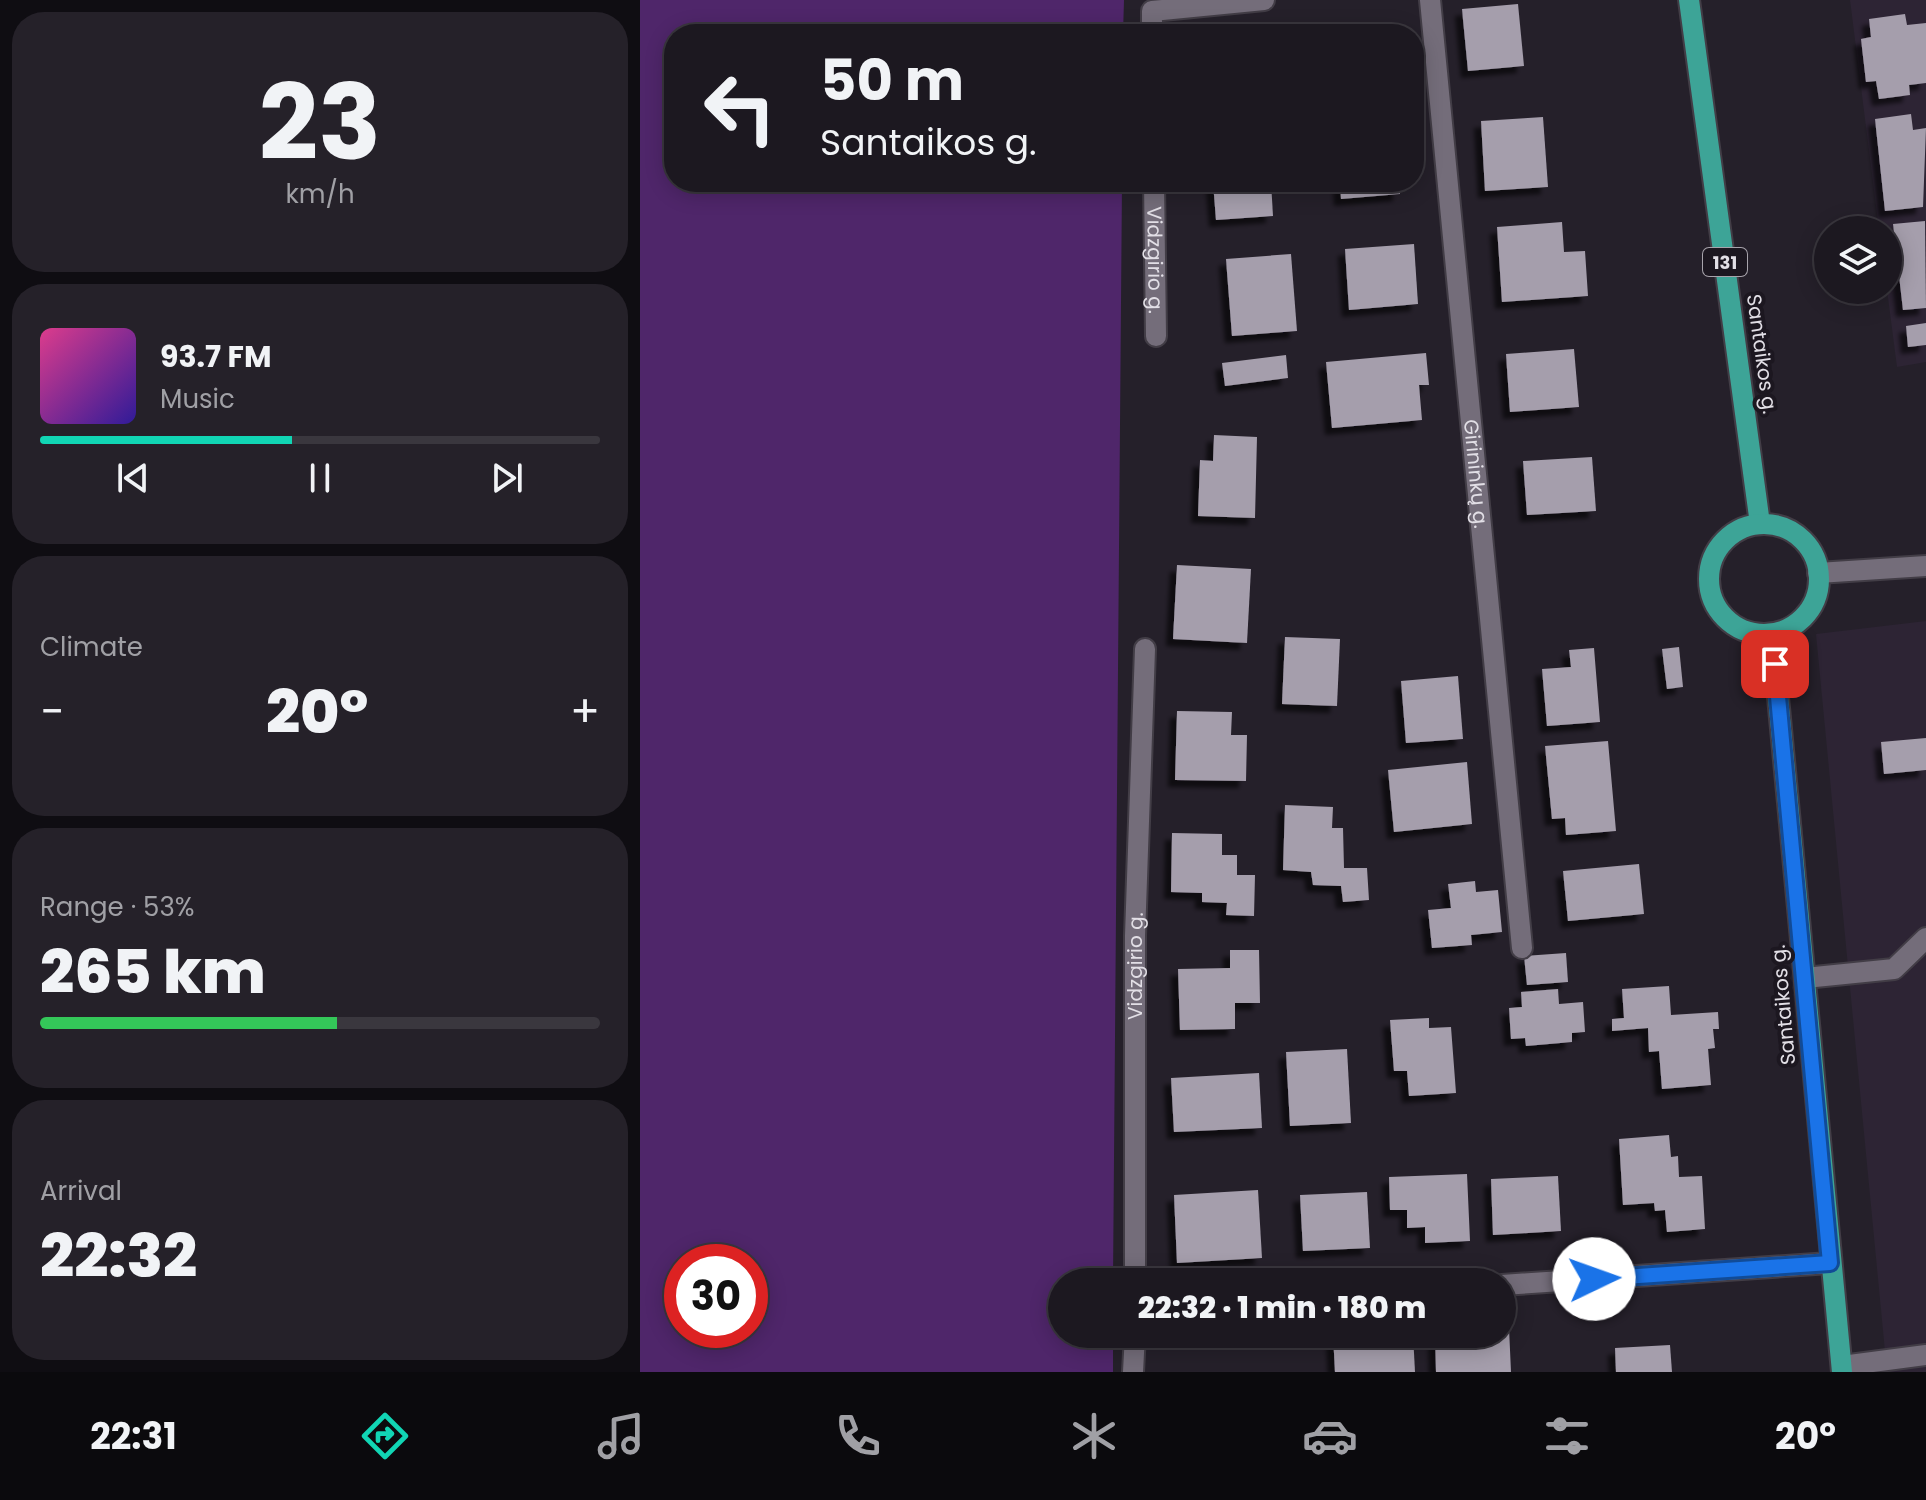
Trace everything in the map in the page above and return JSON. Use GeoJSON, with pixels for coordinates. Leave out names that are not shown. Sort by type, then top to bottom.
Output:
{"type":"FeatureCollection","features":[{"type":"Feature","properties":{"kind":"main road","name":"Santaikos g."},"geometry":{"type":"LineString","coordinates":[[1689,0],[1760,524]]}},
{"type":"Feature","properties":{"kind":"main road"},"geometry":{"type":"LineString","coordinates":[[1760,524],[1777,525],[1805,543],[1818,573],[1817,594],[1807,613],[1792,626],[1772,634],[1752,633],[1735,626],[1720,613],[1710,585],[1713,556],[1724,540],[1741,529],[1760,524]]}},
{"type":"Feature","properties":{"kind":"main road","name":"Santaikos g."},"geometry":{"type":"LineString","coordinates":[[1772,634],[1842,1369]]}},
{"type":"Feature","properties":{"kind":"street"},"geometry":{"type":"LineString","coordinates":[[1152,24],[1152,11],[1264,0]]}},
{"type":"Feature","properties":{"kind":"street","name":"Girininkų g."},"geometry":{"type":"LineString","coordinates":[[1430,0],[1522,948]]}},
{"type":"Feature","properties":{"kind":"street","name":"Vidzgirio g."},"geometry":{"type":"LineString","coordinates":[[1154,192],[1156,336]]}},
{"type":"Feature","properties":{"kind":"street"},"geometry":{"type":"LineString","coordinates":[[1818,573],[1926,566]]}},
{"type":"Feature","properties":{"kind":"street","name":"Vidzgirio g."},"geometry":{"type":"LineString","coordinates":[[1135,1268],[1135,936],[1145,649]]}},
{"type":"Feature","properties":{"kind":"street"},"geometry":{"type":"LineString","coordinates":[[1805,978],[1894,969],[1926,938]]}},
{"type":"Feature","properties":{"kind":"street"},"geometry":{"type":"LineString","coordinates":[[1516,1284],[1830,1263]]}},
{"type":"Feature","properties":{"kind":"street"},"geometry":{"type":"LineString","coordinates":[[1133,1372],[1134,1348]]}},
{"type":"Feature","properties":{"kind":"street"},"geometry":{"type":"LineString","coordinates":[[1842,1369],[1926,1355]]}},
{"type":"Feature","properties":{"kind":"shaded area"},"geometry":{"type":"Polygon","coordinates":[[[640,0],[1124,0],[1123,24],[664,24],[664,192],[1122,192],[1113,1268],[1048,1268],[1048,1348],[1113,1348],[1113,1372],[640,1372],[640,0]]]}},
{"type":"Feature","properties":{"kind":"shaded area"},"geometry":{"type":"Polygon","coordinates":[[[1850,0],[1926,0],[1926,362],[1897,367],[1889,304],[1902,304],[1902,216],[1877,216],[1850,0]]]}},
{"type":"Feature","properties":{"kind":"shaded area"},"geometry":{"type":"Polygon","coordinates":[[[1926,621],[1926,1372],[1887,1372],[1816,634],[1926,621]]]}},
{"type":"Feature","properties":{"kind":"building"},"geometry":{"type":"Polygon","coordinates":[[[1518,4],[1524,66],[1468,71],[1462,9],[1518,4]]]}},
{"type":"Feature","properties":{"kind":"building"},"geometry":{"type":"Polygon","coordinates":[[[1905,14],[1907,25],[1926,23],[1926,83],[1909,85],[1910,95],[1879,99],[1876,81],[1866,82],[1861,39],[1871,37],[1869,19],[1905,14]]]}},
{"type":"Feature","properties":{"kind":"building"},"geometry":{"type":"Polygon","coordinates":[[[1911,114],[1913,130],[1926,128],[1923,207],[1885,211],[1875,119],[1911,114]]]}},
{"type":"Feature","properties":{"kind":"building"},"geometry":{"type":"Polygon","coordinates":[[[1543,117],[1548,187],[1485,191],[1481,121],[1543,117]]]}},
{"type":"Feature","properties":{"kind":"building"},"geometry":{"type":"Polygon","coordinates":[[[1214,192],[1272,192],[1273,216],[1216,220],[1214,192]]]}},
{"type":"Feature","properties":{"kind":"building"},"geometry":{"type":"Polygon","coordinates":[[[1341,192],[1400,192],[1400,194],[1341,199],[1341,192]]]}},
{"type":"Feature","properties":{"kind":"building"},"geometry":{"type":"Polygon","coordinates":[[[1925,221],[1926,308],[1903,310],[1902,223],[1925,221]]]}},
{"type":"Feature","properties":{"kind":"building"},"geometry":{"type":"Polygon","coordinates":[[[1562,222],[1564,252],[1585,251],[1588,296],[1502,302],[1497,227],[1562,222]]]}},
{"type":"Feature","properties":{"kind":"building"},"geometry":{"type":"Polygon","coordinates":[[[1414,244],[1418,304],[1349,310],[1345,249],[1414,244]]]}},
{"type":"Feature","properties":{"kind":"building"},"geometry":{"type":"Polygon","coordinates":[[[1291,254],[1297,331],[1232,336],[1226,259],[1291,254]]]}},
{"type":"Feature","properties":{"kind":"building"},"geometry":{"type":"Polygon","coordinates":[[[1926,323],[1926,345],[1908,347],[1906,326],[1926,323]]]}},
{"type":"Feature","properties":{"kind":"building"},"geometry":{"type":"Polygon","coordinates":[[[1574,349],[1579,407],[1510,412],[1506,354],[1574,349]]]}},
{"type":"Feature","properties":{"kind":"building"},"geometry":{"type":"Polygon","coordinates":[[[1426,353],[1429,385],[1419,385],[1422,420],[1332,428],[1326,362],[1426,353]]]}},
{"type":"Feature","properties":{"kind":"building"},"geometry":{"type":"Polygon","coordinates":[[[1286,355],[1288,378],[1225,386],[1222,363],[1286,355]]]}},
{"type":"Feature","properties":{"kind":"building"},"geometry":{"type":"Polygon","coordinates":[[[1214,435],[1257,437],[1255,518],[1198,516],[1200,460],[1213,461],[1214,435]]]}},
{"type":"Feature","properties":{"kind":"building"},"geometry":{"type":"Polygon","coordinates":[[[1592,457],[1596,511],[1527,515],[1523,461],[1592,457]]]}},
{"type":"Feature","properties":{"kind":"building"},"geometry":{"type":"Polygon","coordinates":[[[1177,565],[1251,569],[1247,643],[1173,639],[1177,565]]]}},
{"type":"Feature","properties":{"kind":"building"},"geometry":{"type":"Polygon","coordinates":[[[1285,637],[1340,639],[1337,706],[1282,704],[1285,637]]]}},
{"type":"Feature","properties":{"kind":"building"},"geometry":{"type":"Polygon","coordinates":[[[1679,647],[1683,687],[1667,689],[1662,649],[1679,647]]]}},
{"type":"Feature","properties":{"kind":"building"},"geometry":{"type":"Polygon","coordinates":[[[1594,648],[1600,722],[1547,726],[1542,669],[1571,667],[1569,650],[1594,648]]]}},
{"type":"Feature","properties":{"kind":"building"},"geometry":{"type":"Polygon","coordinates":[[[1458,676],[1463,739],[1406,743],[1401,681],[1458,676]]]}},
{"type":"Feature","properties":{"kind":"building"},"geometry":{"type":"Polygon","coordinates":[[[1177,711],[1232,712],[1231,735],[1247,735],[1246,781],[1175,780],[1177,711]]]}},
{"type":"Feature","properties":{"kind":"building"},"geometry":{"type":"Polygon","coordinates":[[[1926,738],[1926,770],[1884,774],[1881,742],[1926,738]]]}},
{"type":"Feature","properties":{"kind":"building"},"geometry":{"type":"Polygon","coordinates":[[[1608,741],[1616,831],[1566,835],[1565,818],[1552,819],[1545,746],[1608,741]]]}},
{"type":"Feature","properties":{"kind":"building"},"geometry":{"type":"Polygon","coordinates":[[[1467,762],[1472,824],[1394,832],[1388,770],[1467,762]]]}},
{"type":"Feature","properties":{"kind":"building"},"geometry":{"type":"Polygon","coordinates":[[[1285,805],[1333,807],[1332,828],[1343,828],[1344,868],[1367,868],[1369,900],[1343,902],[1341,886],[1313,885],[1311,872],[1283,870],[1285,805]]]}},
{"type":"Feature","properties":{"kind":"building"},"geometry":{"type":"Polygon","coordinates":[[[1172,833],[1222,834],[1222,855],[1237,855],[1237,875],[1255,875],[1254,916],[1226,915],[1227,903],[1202,902],[1202,893],[1171,892],[1172,833]]]}},
{"type":"Feature","properties":{"kind":"building"},"geometry":{"type":"Polygon","coordinates":[[[1639,864],[1644,914],[1568,921],[1563,871],[1639,864]]]}},
{"type":"Feature","properties":{"kind":"building"},"geometry":{"type":"Polygon","coordinates":[[[1475,881],[1476,892],[1498,890],[1502,932],[1471,935],[1472,945],[1432,948],[1428,910],[1451,908],[1448,884],[1475,881]]]}},
{"type":"Feature","properties":{"kind":"building"},"geometry":{"type":"Polygon","coordinates":[[[1230,950],[1259,950],[1260,1003],[1235,1003],[1235,1029],[1180,1030],[1178,969],[1230,968],[1230,950]]]}},
{"type":"Feature","properties":{"kind":"building"},"geometry":{"type":"Polygon","coordinates":[[[1566,953],[1568,982],[1527,985],[1524,956],[1566,953]]]}},
{"type":"Feature","properties":{"kind":"building"},"geometry":{"type":"Polygon","coordinates":[[[1669,986],[1671,1015],[1718,1012],[1719,1029],[1713,1029],[1715,1048],[1708,1049],[1711,1085],[1662,1089],[1659,1051],[1649,1052],[1648,1028],[1612,1031],[1612,1019],[1624,1018],[1622,989],[1669,986]]]}},
{"type":"Feature","properties":{"kind":"building"},"geometry":{"type":"Polygon","coordinates":[[[1558,989],[1559,1004],[1583,1002],[1585,1032],[1572,1033],[1572,1042],[1526,1046],[1525,1038],[1511,1039],[1509,1008],[1522,1007],[1521,992],[1558,989]]]}},
{"type":"Feature","properties":{"kind":"building"},"geometry":{"type":"Polygon","coordinates":[[[1429,1018],[1429,1028],[1451,1027],[1456,1093],[1409,1096],[1407,1071],[1394,1071],[1390,1020],[1429,1018]]]}},
{"type":"Feature","properties":{"kind":"building"},"geometry":{"type":"Polygon","coordinates":[[[1347,1049],[1351,1123],[1290,1126],[1286,1052],[1347,1049]]]}},
{"type":"Feature","properties":{"kind":"building"},"geometry":{"type":"Polygon","coordinates":[[[1259,1073],[1262,1128],[1174,1132],[1171,1078],[1259,1073]]]}},
{"type":"Feature","properties":{"kind":"building"},"geometry":{"type":"Polygon","coordinates":[[[1669,1135],[1671,1157],[1678,1156],[1679,1177],[1702,1176],[1705,1229],[1667,1232],[1665,1210],[1655,1211],[1654,1203],[1623,1205],[1619,1139],[1669,1135]]]}},
{"type":"Feature","properties":{"kind":"building"},"geometry":{"type":"Polygon","coordinates":[[[1467,1174],[1470,1241],[1425,1243],[1425,1227],[1407,1228],[1407,1210],[1390,1210],[1389,1177],[1467,1174]]]}},
{"type":"Feature","properties":{"kind":"building"},"geometry":{"type":"Polygon","coordinates":[[[1558,1176],[1561,1231],[1493,1235],[1491,1179],[1558,1176]]]}},
{"type":"Feature","properties":{"kind":"building"},"geometry":{"type":"Polygon","coordinates":[[[1258,1190],[1262,1258],[1177,1263],[1174,1195],[1258,1190]]]}},
{"type":"Feature","properties":{"kind":"building"},"geometry":{"type":"Polygon","coordinates":[[[1367,1192],[1370,1248],[1303,1251],[1300,1195],[1367,1192]]]}},
{"type":"Feature","properties":{"kind":"building"},"geometry":{"type":"Polygon","coordinates":[[[1670,1345],[1672,1372],[1616,1372],[1615,1348],[1670,1345]]]}},
{"type":"Feature","properties":{"kind":"building"},"geometry":{"type":"Polygon","coordinates":[[[1334,1348],[1414,1348],[1415,1372],[1335,1372],[1334,1348]]]}},
{"type":"Feature","properties":{"kind":"building"},"geometry":{"type":"Polygon","coordinates":[[[1435,1348],[1510,1348],[1511,1372],[1436,1372],[1435,1348]]]}},
{"type":"Feature","properties":{"kind":"route"},"geometry":{"type":"LineString","coordinates":[[1594,1279],[1830,1263],[1775,664]]}}]}
